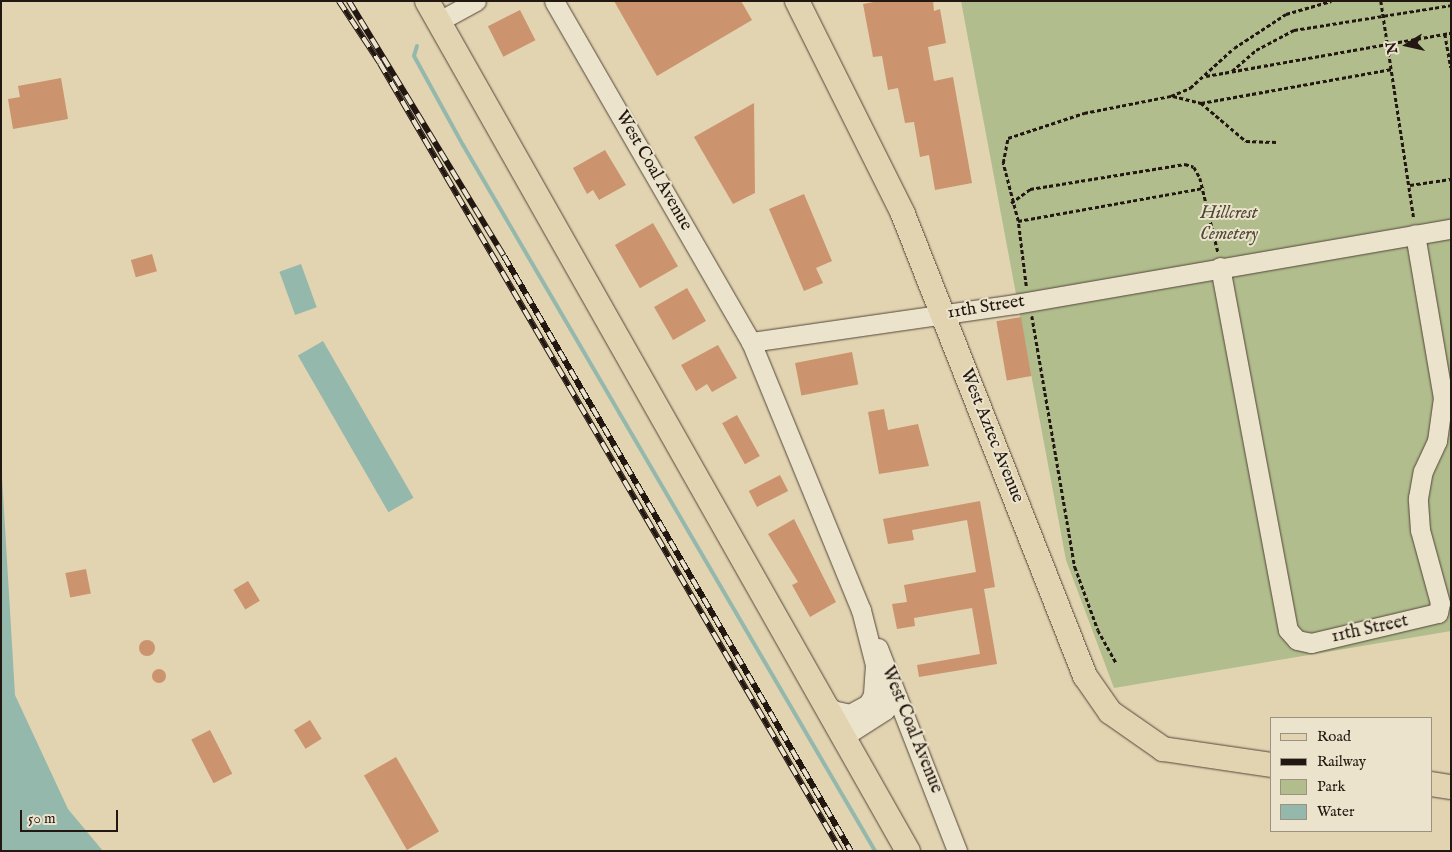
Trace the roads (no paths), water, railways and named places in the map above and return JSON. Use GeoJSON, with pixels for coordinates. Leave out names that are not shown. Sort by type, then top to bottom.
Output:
{"type":"FeatureCollection","features":[{"type":"Feature","properties":{"kind":"main road","name":"West Aztec Avenue"},"geometry":{"type":"LineString","coordinates":[[797,1],[903,214],[1085,676],[1110,712],[1162,749],[1270,765]]}},
{"type":"Feature","properties":{"kind":"main road"},"geometry":{"type":"LineString","coordinates":[[433,11],[908,851]]}},
{"type":"Feature","properties":{"kind":"main road"},"geometry":{"type":"LineString","coordinates":[[1432,784],[1451,787]]}},
{"type":"Feature","properties":{"kind":"street"},"geometry":{"type":"LineString","coordinates":[[433,11],[476,1]]}},
{"type":"Feature","properties":{"kind":"street","name":"West Coal Avenue"},"geometry":{"type":"LineString","coordinates":[[554,1],[751,342],[888,672],[957,851]]}},
{"type":"Feature","properties":{"kind":"street","name":"11th Street"},"geometry":{"type":"LineString","coordinates":[[751,342],[1015,304],[1451,228]]}},
{"type":"Feature","properties":{"kind":"street","name":"11th Street"},"geometry":{"type":"LineString","coordinates":[[1220,267],[1288,630],[1297,640],[1311,643],[1438,613],[1440,603],[1420,530],[1418,498],[1423,471],[1437,441],[1443,398],[1415,234]]}},
{"type":"Feature","properties":{"kind":"street"},"geometry":{"type":"LineString","coordinates":[[823,701],[833,710],[850,714],[868,704],[873,695],[875,665],[861,610]]}},
{"type":"Feature","properties":{"kind":"street"},"geometry":{"type":"LineString","coordinates":[[843,737],[885,710],[891,695],[888,672]]}},
{"type":"Feature","properties":{"kind":"water"},"geometry":{"type":"Polygon","coordinates":[[[301,264],[317,307],[295,315],[279,272],[301,264]]]}},
{"type":"Feature","properties":{"kind":"water"},"geometry":{"type":"Polygon","coordinates":[[[323,341],[414,498],[388,512],[298,356],[323,341]]]}},
{"type":"Feature","properties":{"kind":"water"},"geometry":{"type":"Polygon","coordinates":[[[1,460],[15,695],[68,809],[103,851],[1,851],[1,460]]]}},
{"type":"Feature","properties":{"kind":"waterway"},"geometry":{"type":"LineString","coordinates":[[417,46],[414,56],[463,145],[875,851]]}},
{"type":"Feature","properties":{"kind":"railway"},"geometry":{"type":"LineString","coordinates":[[339,1],[380,63],[841,851]]}},
{"type":"Feature","properties":{"kind":"railway"},"geometry":{"type":"LineString","coordinates":[[349,1],[504,256],[851,851]]}},
{"type":"Feature","properties":{"kind":"park label","name":"Hillcrest Cemetery"},"geometry":{"type":"Point","coordinates":[1229,225]}}]}
